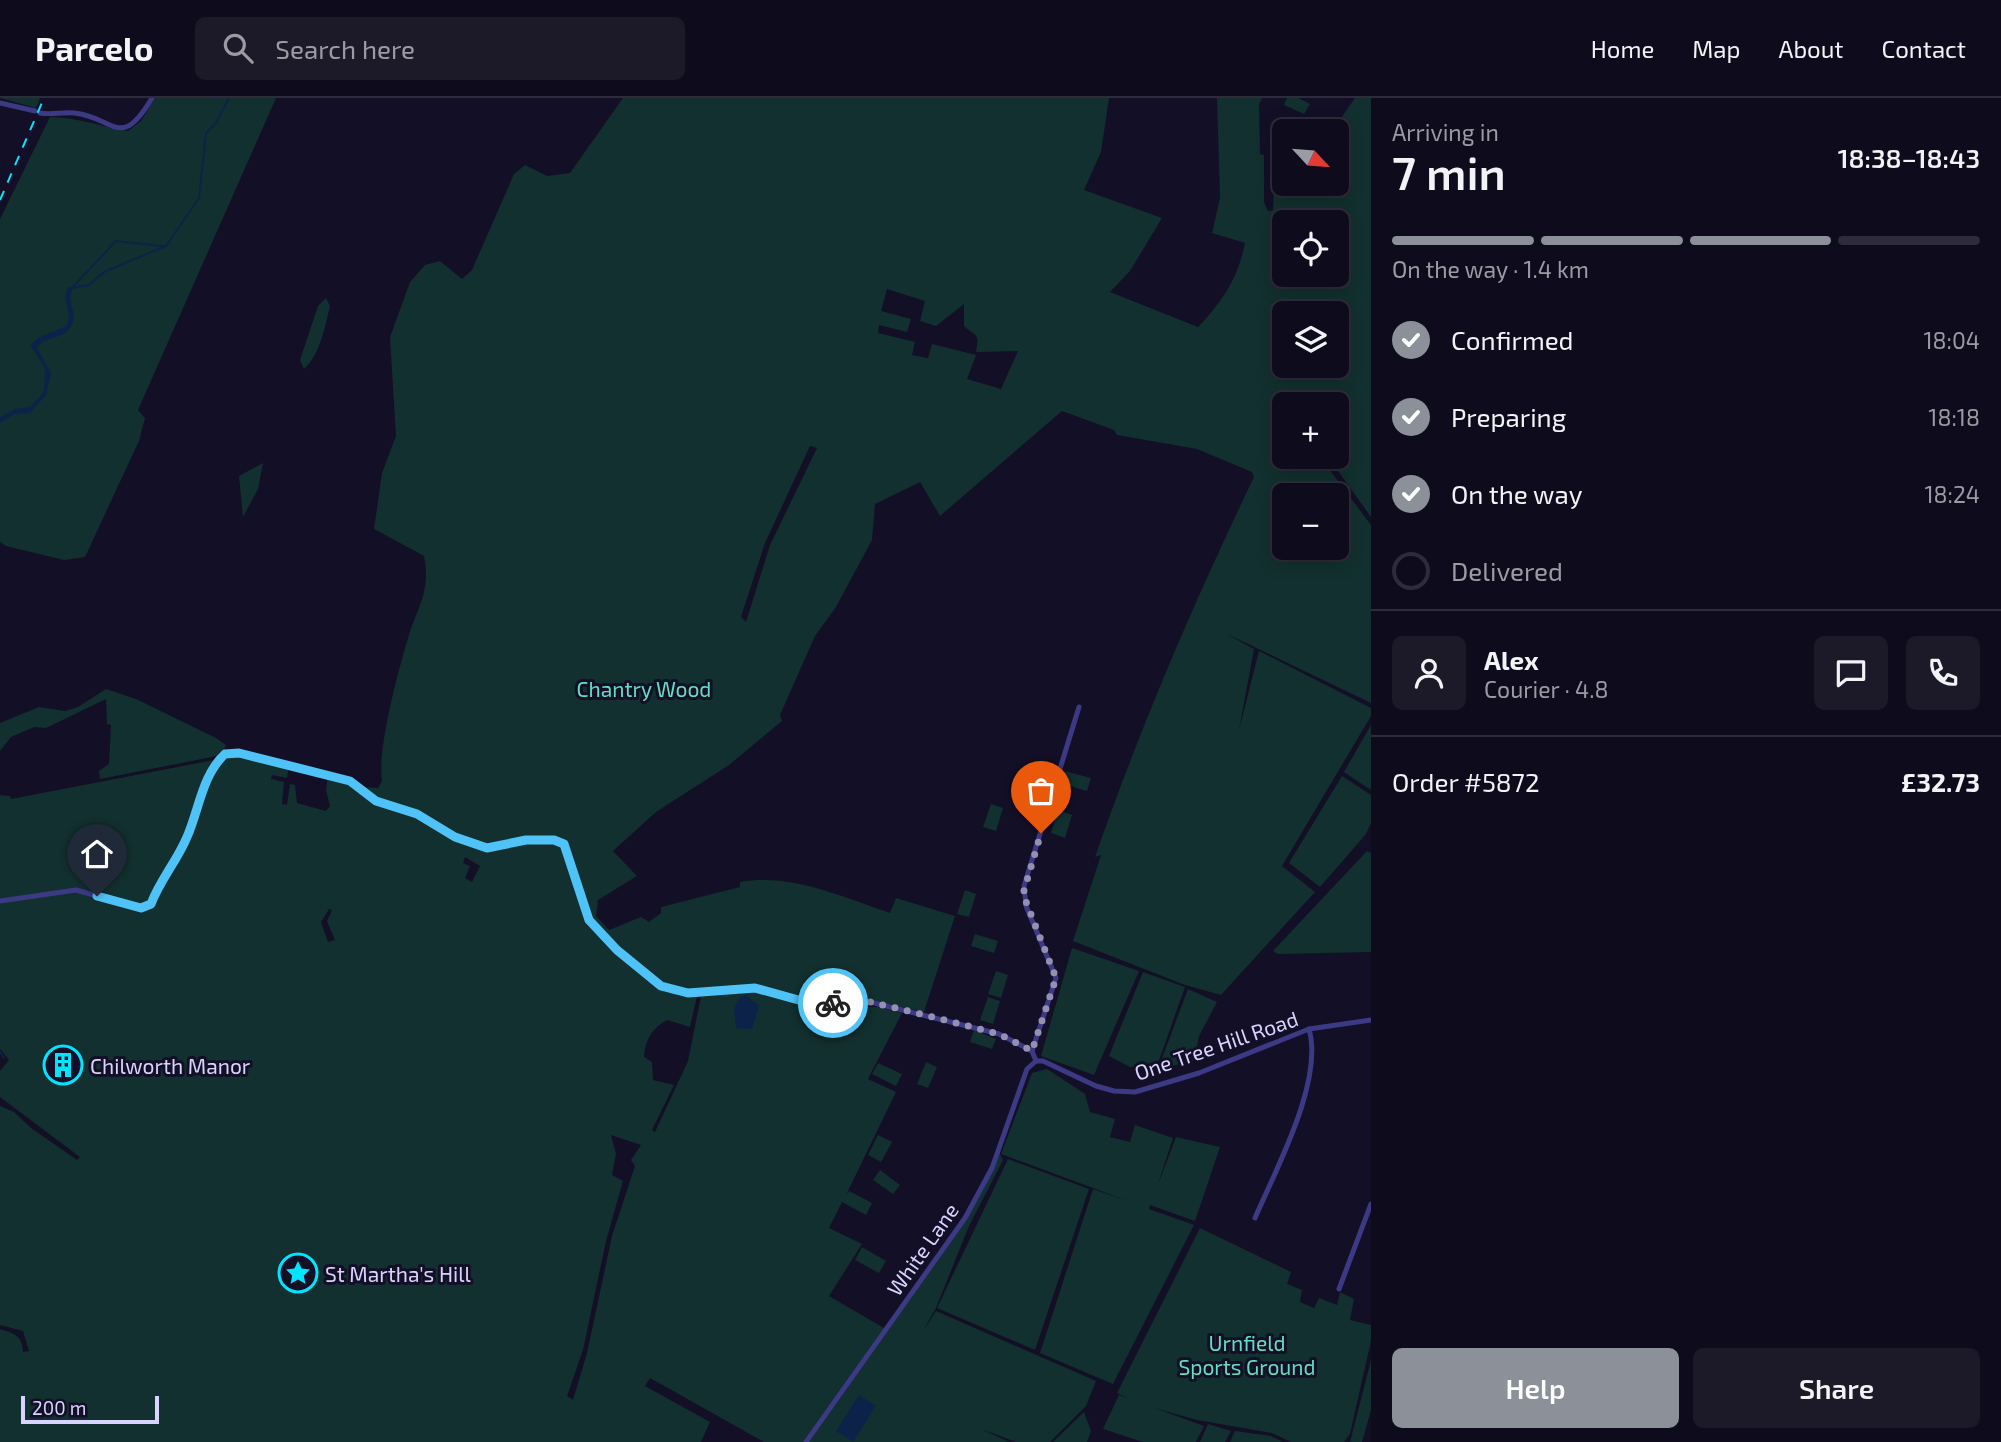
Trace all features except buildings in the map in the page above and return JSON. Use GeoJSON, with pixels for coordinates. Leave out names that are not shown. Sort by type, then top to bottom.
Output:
{"type":"FeatureCollection","features":[{"type":"Feature","properties":{"kind":"street"},"geometry":{"type":"LineString","coordinates":[[0,103],[37,112],[73,113],[120,128],[137,121],[152,98]]}},
{"type":"Feature","properties":{"kind":"street"},"geometry":{"type":"LineString","coordinates":[[1036,1061],[1032,1051],[1056,978],[1026,906],[1024,886],[1079,707]]}},
{"type":"Feature","properties":{"kind":"street"},"geometry":{"type":"LineString","coordinates":[[0,901],[76,890],[141,908],[151,904],[160,880],[186,839],[214,766],[225,754],[239,753],[350,781],[376,801],[417,814],[455,837],[487,848],[526,840],[554,840],[564,844],[589,920],[617,950],[661,986],[674,992],[755,988],[813,1004],[862,1000],[999,1034],[1032,1051]]}},
{"type":"Feature","properties":{"kind":"street","name":"One Tree Hill Road"},"geometry":{"type":"LineString","coordinates":[[1036,1061],[1043,1061],[1114,1091],[1135,1092],[1199,1073],[1309,1029],[1371,1020]]}},
{"type":"Feature","properties":{"kind":"street"},"geometry":{"type":"LineString","coordinates":[[1255,1218],[1301,1112],[1313,1049],[1309,1029]]}},
{"type":"Feature","properties":{"kind":"street","name":"White Lane"},"geometry":{"type":"LineString","coordinates":[[806,1442],[965,1218],[992,1168],[1027,1069],[1036,1061]]}},
{"type":"Feature","properties":{"kind":"street"},"geometry":{"type":"LineString","coordinates":[[1339,1289],[1371,1203]]}},
{"type":"Feature","properties":{"kind":"green space"},"geometry":{"type":"Polygon","coordinates":[[[0,98],[40,98],[36,108],[0,98]]]}},
{"type":"Feature","properties":{"kind":"green space"},"geometry":{"type":"Polygon","coordinates":[[[155,98],[276,98],[138,410],[145,418],[139,441],[85,557],[64,560],[6,546],[0,542],[0,219],[50,117],[128,131],[141,121],[155,98]]]}},
{"type":"Feature","properties":{"kind":"green space","name":"Chantry Wood"},"geometry":{"type":"Polygon","coordinates":[[[623,98],[1109,98],[1101,152],[1084,190],[1162,218],[1130,271],[1110,292],[1198,327],[1228,288],[1245,243],[1212,233],[1220,198],[1217,98],[1262,98],[1259,104],[1260,154],[1264,155],[1264,202],[1268,211],[1272,210],[1272,287],[1349,287],[1349,210],[1273,210],[1274,196],[1349,196],[1349,119],[1340,119],[1355,98],[1371,98],[1371,517],[1337,469],[1349,469],[1349,392],[1272,392],[1272,469],[1329,469],[1340,483],[1272,483],[1272,560],[1349,560],[1349,496],[1371,525],[1371,703],[1225,633],[1254,649],[1239,730],[1259,651],[1371,708],[1371,716],[1282,866],[1315,892],[1221,995],[1185,985],[1073,941],[1101,855],[1095,857],[1131,760],[1189,617],[1254,477],[1252,472],[1197,449],[1117,435],[1114,430],[1062,411],[940,516],[920,482],[875,504],[872,540],[836,607],[815,636],[780,715],[782,721],[729,765],[656,812],[613,851],[637,876],[598,900],[596,916],[609,930],[641,917],[649,922],[661,913],[661,907],[740,887],[740,882],[759,880],[816,888],[890,913],[896,898],[955,916],[924,1012],[865,999],[818,1002],[749,985],[698,991],[690,1027],[667,1020],[653,1031],[646,1045],[644,1057],[652,1062],[653,1080],[674,1085],[652,1130],[655,1132],[688,1061],[701,996],[745,989],[770,991],[813,1006],[879,1007],[902,1013],[868,1079],[896,1092],[846,1195],[849,1191],[872,1203],[866,1215],[842,1202],[829,1228],[862,1244],[829,1296],[884,1328],[803,1442],[764,1442],[650,1378],[645,1386],[710,1422],[701,1442],[0,1442],[0,1329],[17,1336],[23,1352],[29,1351],[23,1331],[0,1325],[0,1106],[14,1112],[31,1128],[77,1160],[80,1157],[0,1097],[0,1071],[9,1060],[0,1049],[0,795],[10,796],[11,799],[214,760],[202,798],[217,766],[225,757],[247,757],[289,766],[287,778],[272,775],[271,779],[284,782],[282,804],[287,805],[290,784],[295,785],[297,803],[326,811],[330,806],[326,790],[328,776],[347,782],[361,791],[364,787],[378,788],[382,781],[385,731],[394,690],[426,579],[424,556],[374,529],[382,473],[396,436],[390,337],[410,282],[425,265],[440,261],[462,279],[472,270],[514,174],[525,165],[547,176],[570,173],[623,98]],[[887,289],[881,311],[911,319],[907,332],[879,325],[878,333],[915,342],[912,355],[928,358],[932,344],[976,355],[967,379],[1001,389],[1018,351],[976,352],[977,337],[964,326],[964,304],[936,326],[920,321],[925,301],[887,289]],[[810,446],[765,543],[741,617],[746,622],[770,545],[817,448],[810,446]],[[465,857],[463,863],[470,866],[465,878],[472,882],[480,866],[465,857]],[[329,909],[321,922],[328,942],[335,940],[327,921],[332,910],[329,909]],[[611,1135],[616,1154],[612,1175],[623,1181],[606,1241],[583,1350],[567,1396],[573,1400],[587,1353],[612,1236],[635,1166],[631,1160],[641,1145],[611,1135]]]}},
{"type":"Feature","properties":{"kind":"green space"},"geometry":{"type":"Polygon","coordinates":[[[1287,98],[1298,98],[1310,104],[1304,114],[1284,105],[1287,98]]]}},
{"type":"Feature","properties":{"kind":"green space"},"geometry":{"type":"Polygon","coordinates":[[[326,298],[330,306],[321,340],[310,363],[304,369],[300,360],[318,306],[326,298]]]}},
{"type":"Feature","properties":{"kind":"green space"},"geometry":{"type":"Polygon","coordinates":[[[263,463],[258,489],[243,517],[239,476],[263,463]]]}},
{"type":"Feature","properties":{"kind":"green space"},"geometry":{"type":"Polygon","coordinates":[[[106,689],[136,699],[216,738],[226,745],[222,755],[100,779],[99,771],[109,764],[111,725],[107,724],[106,699],[46,728],[34,727],[11,737],[0,751],[0,723],[39,707],[65,711],[78,707],[106,689]]]}},
{"type":"Feature","properties":{"kind":"green space"},"geometry":{"type":"Polygon","coordinates":[[[1371,725],[1371,790],[1344,772],[1371,725]]]}},
{"type":"Feature","properties":{"kind":"green space"},"geometry":{"type":"Polygon","coordinates":[[[1064,771],[1091,778],[1087,791],[1060,783],[1064,771]]]}},
{"type":"Feature","properties":{"kind":"green space"},"geometry":{"type":"Polygon","coordinates":[[[1342,776],[1371,795],[1371,823],[1366,834],[1320,887],[1289,863],[1342,776]]]}},
{"type":"Feature","properties":{"kind":"green space"},"geometry":{"type":"Polygon","coordinates":[[[991,804],[1003,808],[996,831],[983,827],[991,804]]]}},
{"type":"Feature","properties":{"kind":"green space"},"geometry":{"type":"Polygon","coordinates":[[[1058,810],[1072,815],[1065,838],[1051,833],[1058,810]]]}},
{"type":"Feature","properties":{"kind":"green space"},"geometry":{"type":"Polygon","coordinates":[[[1367,851],[1371,853],[1371,952],[1278,954],[1273,951],[1367,851]]]}},
{"type":"Feature","properties":{"kind":"green space"},"geometry":{"type":"Polygon","coordinates":[[[965,890],[976,894],[969,917],[957,914],[965,890]]]}},
{"type":"Feature","properties":{"kind":"green space"},"geometry":{"type":"Polygon","coordinates":[[[975,934],[998,941],[994,953],[971,946],[975,934]]]}},
{"type":"Feature","properties":{"kind":"green space"},"geometry":{"type":"Polygon","coordinates":[[[1072,948],[1139,971],[1094,1075],[1041,1056],[1072,948]]]}},
{"type":"Feature","properties":{"kind":"green space"},"geometry":{"type":"Polygon","coordinates":[[[996,971],[1008,975],[1001,998],[988,994],[996,971]]]}},
{"type":"Feature","properties":{"kind":"green space"},"geometry":{"type":"Polygon","coordinates":[[[1143,972],[1185,987],[1157,1066],[1130,1067],[1109,1056],[1143,972]]]}},
{"type":"Feature","properties":{"kind":"green space"},"geometry":{"type":"Polygon","coordinates":[[[1188,989],[1217,1002],[1199,1036],[1194,1061],[1158,1069],[1188,989]]]}},
{"type":"Feature","properties":{"kind":"green space"},"geometry":{"type":"Polygon","coordinates":[[[988,997],[1000,1001],[993,1024],[980,1020],[988,997]]]}},
{"type":"Feature","properties":{"kind":"green space"},"geometry":{"type":"Polygon","coordinates":[[[974,1030],[996,1039],[992,1049],[970,1042],[974,1030]]]}},
{"type":"Feature","properties":{"kind":"green space"},"geometry":{"type":"Polygon","coordinates":[[[926,1062],[937,1067],[928,1088],[917,1084],[926,1062]]]}},
{"type":"Feature","properties":{"kind":"green space"},"geometry":{"type":"Polygon","coordinates":[[[878,1063],[902,1074],[896,1086],[872,1074],[878,1063]]]}},
{"type":"Feature","properties":{"kind":"green space"},"geometry":{"type":"Polygon","coordinates":[[[1047,1069],[1085,1094],[1090,1112],[1115,1119],[1110,1137],[1130,1142],[1135,1125],[1173,1138],[1157,1187],[1176,1137],[1220,1147],[1195,1221],[1150,1205],[1149,1209],[1194,1225],[1113,1384],[1040,1353],[1093,1189],[1128,1201],[1001,1154],[1032,1073],[1047,1069]]]}},
{"type":"Feature","properties":{"kind":"green space"},"geometry":{"type":"Polygon","coordinates":[[[878,1135],[892,1142],[881,1162],[868,1155],[878,1135]]]}},
{"type":"Feature","properties":{"kind":"green space"},"geometry":{"type":"Polygon","coordinates":[[[999,1152],[1003,1160],[969,1226],[936,1308],[923,1331],[936,1311],[1096,1381],[1086,1406],[1050,1442],[1016,1442],[981,1429],[1009,1442],[809,1442],[967,1219],[999,1152]]]}},
{"type":"Feature","properties":{"kind":"green space"},"geometry":{"type":"Polygon","coordinates":[[[1008,1159],[1089,1189],[1035,1350],[937,1308],[1008,1159]]]}},
{"type":"Feature","properties":{"kind":"green space"},"geometry":{"type":"Polygon","coordinates":[[[880,1170],[900,1185],[893,1194],[873,1180],[880,1170]]]}},
{"type":"Feature","properties":{"kind":"green space","name":"Urnfield Sports Ground"},"geometry":{"type":"Polygon","coordinates":[[[1200,1228],[1291,1272],[1287,1284],[1302,1290],[1300,1302],[1314,1308],[1319,1298],[1337,1305],[1340,1292],[1354,1299],[1350,1320],[1371,1325],[1371,1341],[1350,1434],[1344,1442],[1291,1442],[1272,1433],[1197,1420],[1140,1404],[1117,1393],[1200,1228]]]}},
{"type":"Feature","properties":{"kind":"green space"},"geometry":{"type":"Polygon","coordinates":[[[862,1247],[886,1261],[879,1273],[855,1260],[862,1247]]]}},
{"type":"Feature","properties":{"kind":"green space"},"geometry":{"type":"Polygon","coordinates":[[[1371,1360],[1371,1410],[1362,1442],[1350,1442],[1371,1360]]]}},
{"type":"Feature","properties":{"kind":"green space"},"geometry":{"type":"Polygon","coordinates":[[[1119,1395],[1204,1426],[1196,1442],[1143,1442],[1103,1429],[1119,1395]]]}},
{"type":"Feature","properties":{"kind":"green space"},"geometry":{"type":"Polygon","coordinates":[[[1084,1412],[1091,1431],[1087,1442],[1053,1442],[1084,1412]]]}},
{"type":"Feature","properties":{"kind":"green space"},"geometry":{"type":"Polygon","coordinates":[[[1208,1424],[1231,1431],[1225,1442],[1200,1442],[1208,1424]]]}},
{"type":"Feature","properties":{"kind":"green space"},"geometry":{"type":"Polygon","coordinates":[[[1235,1431],[1271,1436],[1283,1442],[1230,1442],[1235,1431]]]}},
{"type":"Feature","properties":{"kind":"water"},"geometry":{"type":"Polygon","coordinates":[[[68,287],[72,290],[73,323],[67,332],[40,344],[37,348],[51,373],[46,395],[30,413],[14,414],[0,423],[0,417],[15,409],[30,407],[44,392],[45,368],[30,345],[38,338],[66,326],[69,316],[66,297],[68,287]]]}},
{"type":"Feature","properties":{"kind":"water"},"geometry":{"type":"Polygon","coordinates":[[[747,996],[759,1006],[752,1029],[736,1028],[734,1009],[740,997],[747,996]]]}},
{"type":"Feature","properties":{"kind":"water"},"geometry":{"type":"Polygon","coordinates":[[[859,1395],[876,1406],[853,1442],[836,1431],[859,1395]]]}},
{"type":"Feature","properties":{"kind":"waterway"},"geometry":{"type":"LineString","coordinates":[[71,288],[89,285],[104,272],[166,246],[199,198],[206,133],[216,123],[229,98]]}},
{"type":"Feature","properties":{"kind":"waterway"},"geometry":{"type":"LineString","coordinates":[[69,291],[116,241],[162,246]]}},
{"type":"Feature","properties":{"kind":"waterway"},"geometry":{"type":"LineString","coordinates":[[0,1052],[4,1058]]}},
{"type":"Feature","properties":{"kind":"railway"},"geometry":{"type":"LineString","coordinates":[[0,200],[44,98]]}},
{"type":"Feature","properties":{"kind":"way so far"},"geometry":{"type":"LineString","coordinates":[[833,1003],[862,1000],[929,1016],[999,1034],[1032,1051],[1056,978],[1023,894],[1041,833]]}},
{"type":"Feature","properties":{"kind":"place","name":"Chilworth Manor"},"geometry":{"type":"Point","coordinates":[63,1065]}},
{"type":"Feature","properties":{"kind":"place","name":"St Martha's Hill"},"geometry":{"type":"Point","coordinates":[298,1273]}},
{"type":"Feature","properties":{"kind":"route"},"geometry":{"type":"LineString","coordinates":[[97,896],[141,908],[151,904],[160,880],[186,839],[214,766],[225,754],[239,753],[350,781],[376,801],[417,814],[455,837],[487,848],[526,840],[554,840],[564,844],[589,920],[617,950],[661,986],[674,992],[755,988],[813,1004],[833,1003]]}}]}
